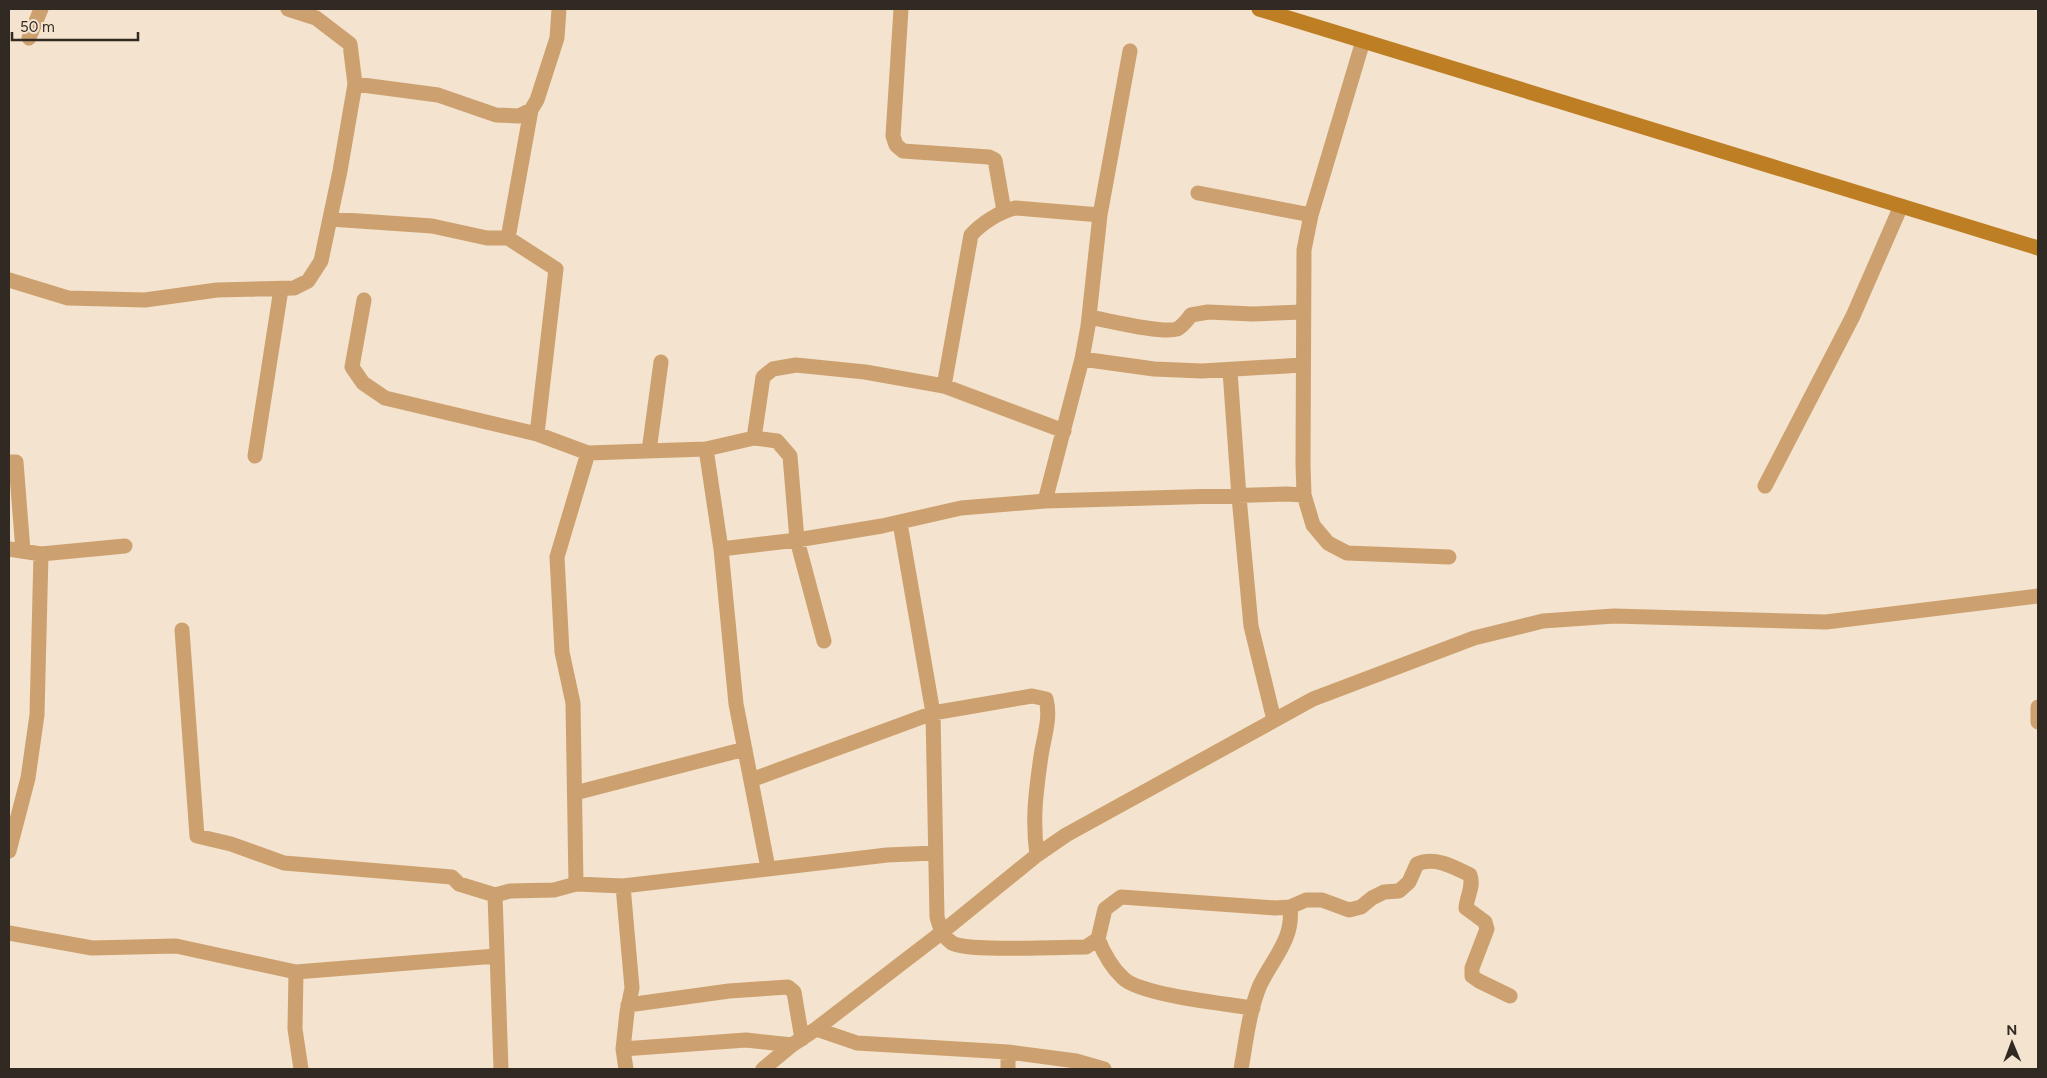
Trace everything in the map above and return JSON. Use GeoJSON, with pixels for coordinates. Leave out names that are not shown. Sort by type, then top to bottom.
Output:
{"type":"FeatureCollection","features":[{"type":"Feature","properties":{"kind":"main road"},"geometry":{"type":"LineString","coordinates":[[1258,9],[2038,248]]}},
{"type":"Feature","properties":{"kind":"street"},"geometry":{"type":"LineString","coordinates":[[29,38],[41,9]]}},
{"type":"Feature","properties":{"kind":"street"},"geometry":{"type":"LineString","coordinates":[[9,280],[68,298],[145,300],[217,290],[281,289],[299,286],[308,281],[321,261],[355,84],[350,44],[316,18],[288,9]]}},
{"type":"Feature","properties":{"kind":"street"},"geometry":{"type":"LineString","coordinates":[[508,238],[531,110],[537,100],[558,38],[559,9]]}},
{"type":"Feature","properties":{"kind":"street"},"geometry":{"type":"LineString","coordinates":[[901,9],[893,136],[896,145],[903,150],[989,157],[995,160],[1004,211]]}},
{"type":"Feature","properties":{"kind":"street"},"geometry":{"type":"LineString","coordinates":[[1363,41],[1312,215],[1304,250],[1302,312],[1304,495],[1313,525],[1328,543],[1347,553],[1449,557]]}},
{"type":"Feature","properties":{"kind":"street"},"geometry":{"type":"LineString","coordinates":[[1045,501],[1082,359],[1089,317],[1100,215],[1130,51]]}},
{"type":"Feature","properties":{"kind":"street"},"geometry":{"type":"LineString","coordinates":[[355,84],[438,95],[496,115],[519,116],[531,110]]}},
{"type":"Feature","properties":{"kind":"street"},"geometry":{"type":"LineString","coordinates":[[1198,193],[1312,215]]}},
{"type":"Feature","properties":{"kind":"street"},"geometry":{"type":"LineString","coordinates":[[1765,486],[1853,316],[1901,206]]}},
{"type":"Feature","properties":{"kind":"street"},"geometry":{"type":"LineString","coordinates":[[944,386],[971,236],[977,228],[1004,211],[1015,208],[1100,215]]}},
{"type":"Feature","properties":{"kind":"street"},"geometry":{"type":"LineString","coordinates":[[330,219],[432,226],[488,238],[508,238],[556,269],[536,434]]}},
{"type":"Feature","properties":{"kind":"street"},"geometry":{"type":"LineString","coordinates":[[255,456],[281,289]]}},
{"type":"Feature","properties":{"kind":"street"},"geometry":{"type":"LineString","coordinates":[[364,300],[352,367],[363,384],[385,398],[536,434],[588,452],[649,452],[706,449],[754,438],[776,441],[790,456],[797,540],[824,641]]}},
{"type":"Feature","properties":{"kind":"street"},"geometry":{"type":"LineString","coordinates":[[1089,317],[1159,329],[1176,329],[1190,315],[1208,312],[1253,314],[1302,312]]}},
{"type":"Feature","properties":{"kind":"street"},"geometry":{"type":"LineString","coordinates":[[1082,359],[1154,368],[1230,370],[1302,364]]}},
{"type":"Feature","properties":{"kind":"street"},"geometry":{"type":"LineString","coordinates":[[649,452],[661,362]]}},
{"type":"Feature","properties":{"kind":"street"},"geometry":{"type":"LineString","coordinates":[[754,438],[763,377],[773,369],[796,365],[865,372],[944,386],[1064,431]]}},
{"type":"Feature","properties":{"kind":"street"},"geometry":{"type":"LineString","coordinates":[[1230,370],[1238,497],[1251,626],[1274,720]]}},
{"type":"Feature","properties":{"kind":"street"},"geometry":{"type":"LineString","coordinates":[[706,449],[721,549],[736,704],[768,868]]}},
{"type":"Feature","properties":{"kind":"street"},"geometry":{"type":"LineString","coordinates":[[576,884],[573,703],[562,652],[557,558],[588,452]]}},
{"type":"Feature","properties":{"kind":"street"},"geometry":{"type":"LineString","coordinates":[[9,462],[16,462],[16,550],[41,554],[125,546]]}},
{"type":"Feature","properties":{"kind":"street"},"geometry":{"type":"LineString","coordinates":[[721,549],[797,540],[900,523],[961,508],[1045,501],[1304,495]]}},
{"type":"Feature","properties":{"kind":"street"},"geometry":{"type":"LineString","coordinates":[[900,523],[933,713],[937,917],[941,933],[953,943],[974,948],[1086,947],[1098,939]]}},
{"type":"Feature","properties":{"kind":"street"},"geometry":{"type":"LineString","coordinates":[[9,851],[28,778],[37,715],[41,554]]}},
{"type":"Feature","properties":{"kind":"street"},"geometry":{"type":"LineString","coordinates":[[763,1069],[941,933],[1037,855],[1066,835],[1313,699],[1474,638],[1543,621],[1614,616],[1826,622],[2038,596]]}},
{"type":"Feature","properties":{"kind":"street"},"geometry":{"type":"LineString","coordinates":[[182,630],[197,836],[231,844],[284,863],[452,877],[459,884],[495,895],[510,891],[554,890],[576,884],[623,886],[887,855],[935,853]]}},
{"type":"Feature","properties":{"kind":"street"},"geometry":{"type":"LineString","coordinates":[[751,780],[933,713],[1032,696],[1046,699],[1049,711],[1041,756],[1033,830],[1037,855]]}},
{"type":"Feature","properties":{"kind":"street"},"geometry":{"type":"LineString","coordinates":[[2038,708],[2038,722]]}},
{"type":"Feature","properties":{"kind":"street"},"geometry":{"type":"LineString","coordinates":[[575,793],[745,749]]}},
{"type":"Feature","properties":{"kind":"street"},"geometry":{"type":"LineString","coordinates":[[1253,1008],[1144,990],[1124,980],[1106,958],[1098,939],[1105,909],[1121,897],[1275,908],[1290,907],[1306,900],[1322,900],[1349,910],[1361,907],[1372,898],[1384,892],[1399,891],[1409,882],[1417,864],[1425,861],[1444,863],[1470,875],[1473,883],[1467,897],[1466,908],[1485,922],[1487,929],[1472,968],[1472,976],[1510,996]]}},
{"type":"Feature","properties":{"kind":"street"},"geometry":{"type":"LineString","coordinates":[[623,886],[632,988],[623,1049],[626,1069]]}},
{"type":"Feature","properties":{"kind":"street"},"geometry":{"type":"LineString","coordinates":[[495,895],[501,1069]]}},
{"type":"Feature","properties":{"kind":"street"},"geometry":{"type":"LineString","coordinates":[[1241,1069],[1253,1008],[1260,986],[1287,936],[1292,921],[1290,907]]}},
{"type":"Feature","properties":{"kind":"street"},"geometry":{"type":"LineString","coordinates":[[9,933],[92,948],[176,946],[296,972],[496,956]]}},
{"type":"Feature","properties":{"kind":"street"},"geometry":{"type":"LineString","coordinates":[[296,972],[295,1030],[301,1069]]}},
{"type":"Feature","properties":{"kind":"street"},"geometry":{"type":"LineString","coordinates":[[628,1005],[729,991],[788,987],[794,992],[797,1042]]}},
{"type":"Feature","properties":{"kind":"street"},"geometry":{"type":"LineString","coordinates":[[816,1029],[857,1043],[1008,1052],[1076,1061],[1104,1069]]}},
{"type":"Feature","properties":{"kind":"street"},"geometry":{"type":"LineString","coordinates":[[623,1049],[746,1040],[797,1042]]}},
{"type":"Feature","properties":{"kind":"street"},"geometry":{"type":"LineString","coordinates":[[1008,1052],[1008,1069]]}}]}
